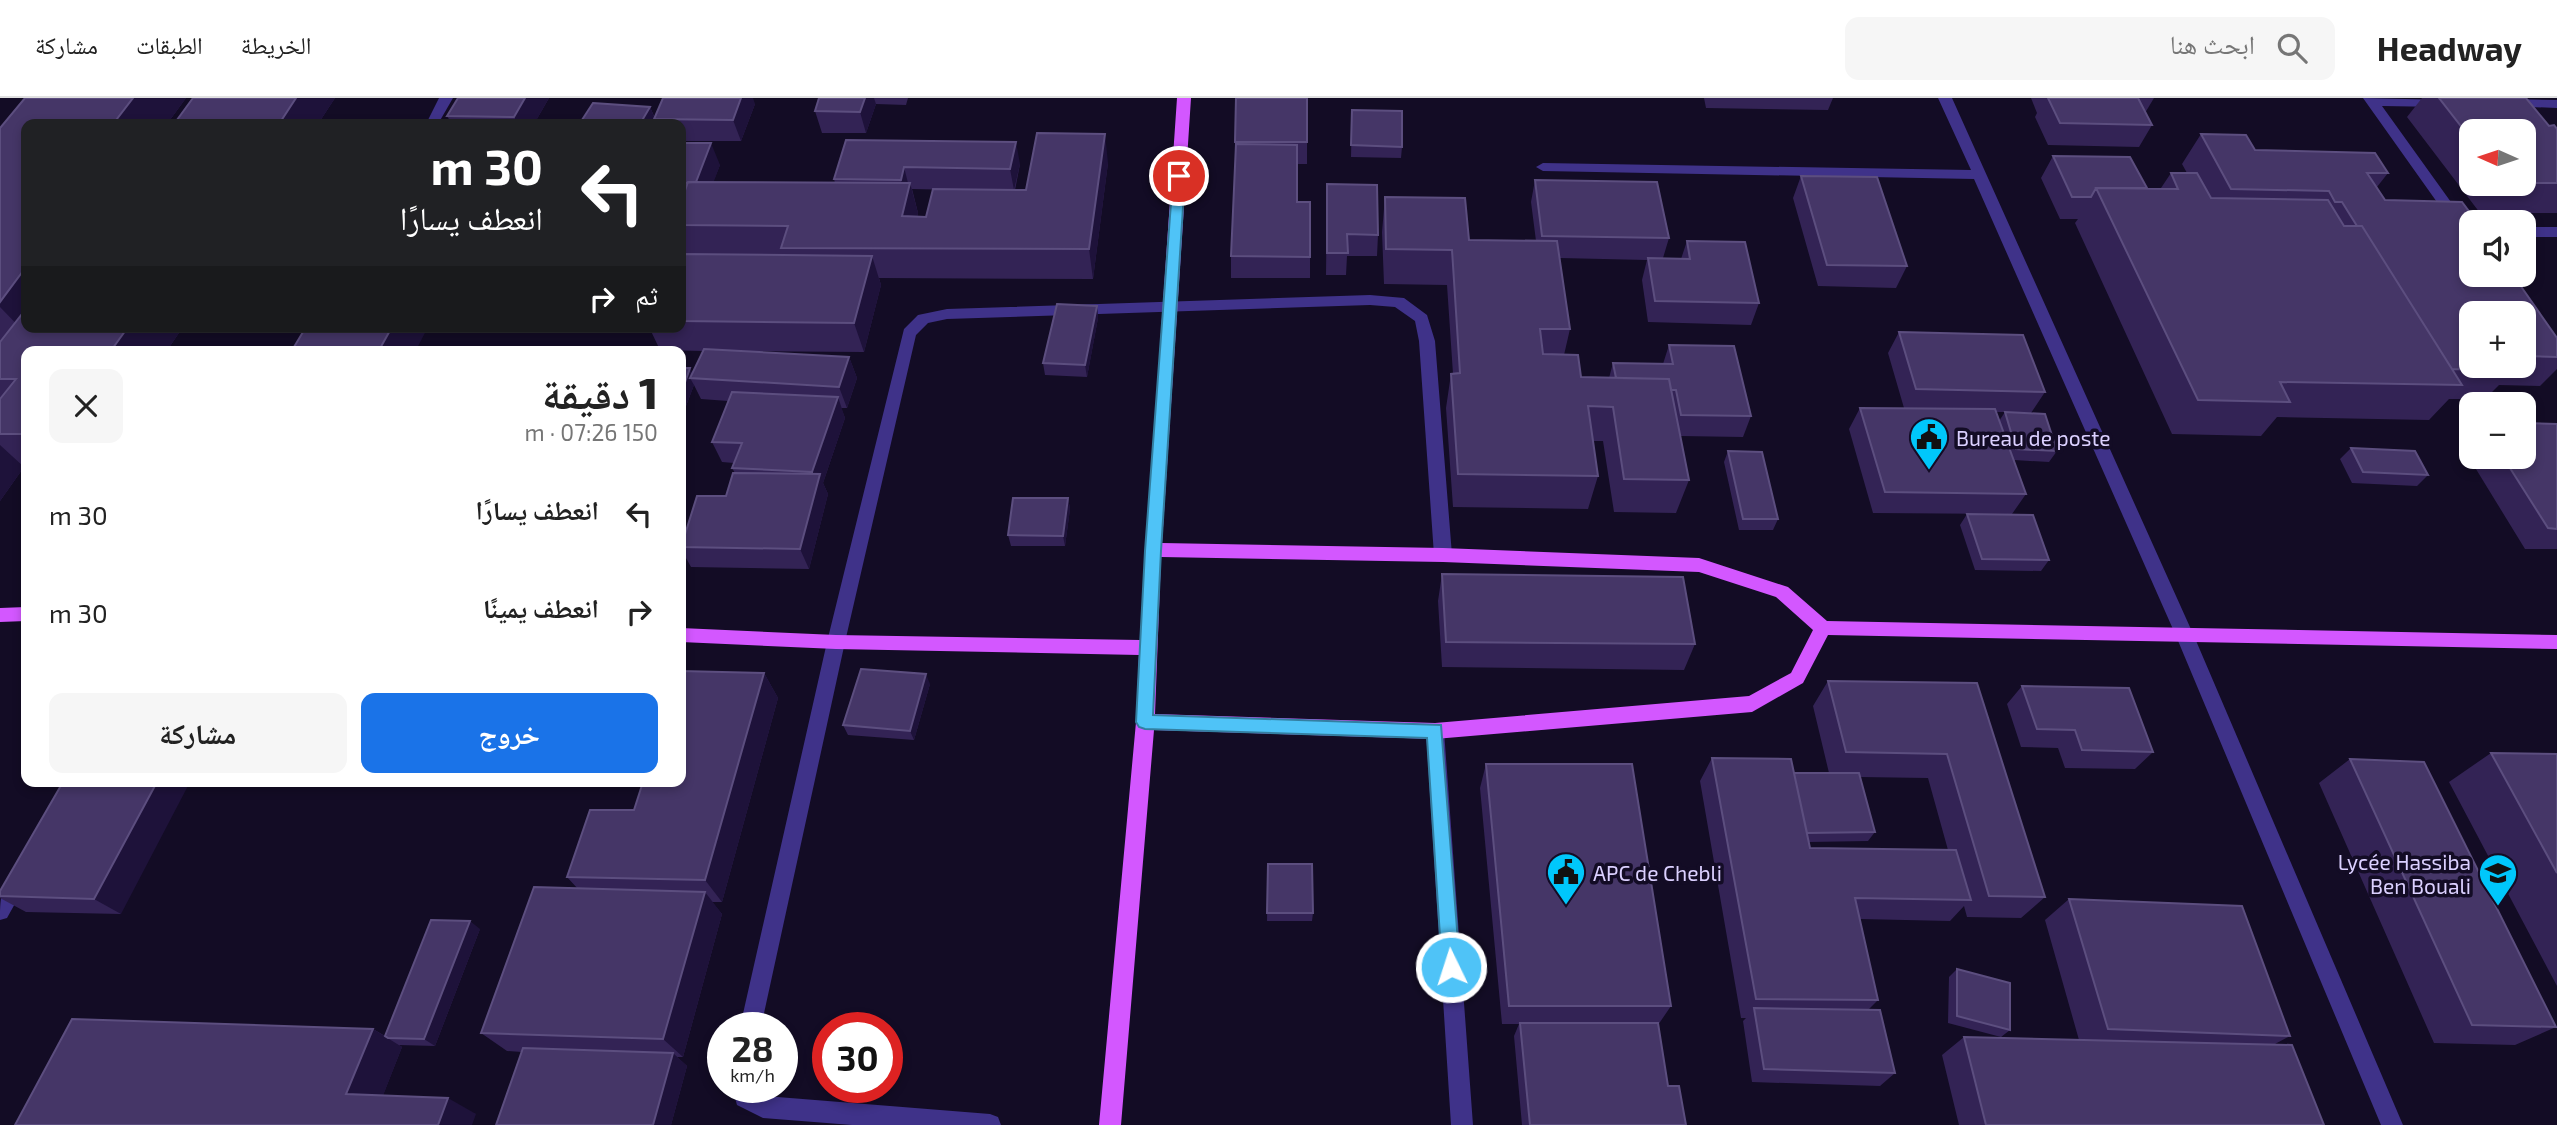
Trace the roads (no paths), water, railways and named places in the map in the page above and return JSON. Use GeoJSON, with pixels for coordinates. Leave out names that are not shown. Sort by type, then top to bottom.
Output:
{"type":"FeatureCollection","features":[{"type":"Feature","properties":{"kind":"main road"},"geometry":{"type":"LineString","coordinates":[[1110,1125],[1145,722],[1153,551],[1184,98]]}},
{"type":"Feature","properties":{"kind":"main road"},"geometry":{"type":"LineString","coordinates":[[1153,551],[1443,555],[1699,565],[1782,592],[1823,628],[2557,642]]}},
{"type":"Feature","properties":{"kind":"main road"},"geometry":{"type":"LineString","coordinates":[[0,615],[21,614]]}},
{"type":"Feature","properties":{"kind":"main road"},"geometry":{"type":"LineString","coordinates":[[1145,722],[1435,731],[1752,704],[1797,678],[1823,628]]}},
{"type":"Feature","properties":{"kind":"main road"},"geometry":{"type":"LineString","coordinates":[[686,635],[836,642],[1149,648]]}},
{"type":"Feature","properties":{"kind":"street"},"geometry":{"type":"LineString","coordinates":[[435,119],[446,98]]}},
{"type":"Feature","properties":{"kind":"street"},"geometry":{"type":"LineString","coordinates":[[1945,98],[2185,636],[2392,1125]]}},
{"type":"Feature","properties":{"kind":"street"},"geometry":{"type":"LineString","coordinates":[[2371,100],[2452,103]]}},
{"type":"Feature","properties":{"kind":"street"},"geometry":{"type":"LineString","coordinates":[[2371,100],[2459,221]]}},
{"type":"Feature","properties":{"kind":"street"},"geometry":{"type":"LineString","coordinates":[[2491,103],[2557,104]]}},
{"type":"Feature","properties":{"kind":"street"},"geometry":{"type":"LineString","coordinates":[[1543,167],[1979,175]]}},
{"type":"Feature","properties":{"kind":"street"},"geometry":{"type":"LineString","coordinates":[[2536,232],[2557,232]]}},
{"type":"Feature","properties":{"kind":"street"},"geometry":{"type":"LineString","coordinates":[[753,1012],[836,642],[909,334],[923,319],[947,314],[1171,305],[1370,300],[1399,302],[1422,319],[1427,341],[1443,555]]}},
{"type":"Feature","properties":{"kind":"street"},"geometry":{"type":"LineString","coordinates":[[1435,731],[1462,1125]]}},
{"type":"Feature","properties":{"kind":"street"},"geometry":{"type":"LineString","coordinates":[[0,911],[27,864]]}},
{"type":"Feature","properties":{"kind":"street"},"geometry":{"type":"LineString","coordinates":[[755,1103],[763,1107],[990,1125]]}},
{"type":"Feature","properties":{"kind":"place","name":"Bureau de poste"},"geometry":{"type":"Point","coordinates":[1929,471]}},
{"type":"Feature","properties":{"kind":"place","name":"APC de Chebli"},"geometry":{"type":"Point","coordinates":[1566,906]}},
{"type":"Feature","properties":{"kind":"place","name":"Lycée Hassiba Ben Bouali"},"geometry":{"type":"Point","coordinates":[2498,907]}}]}
